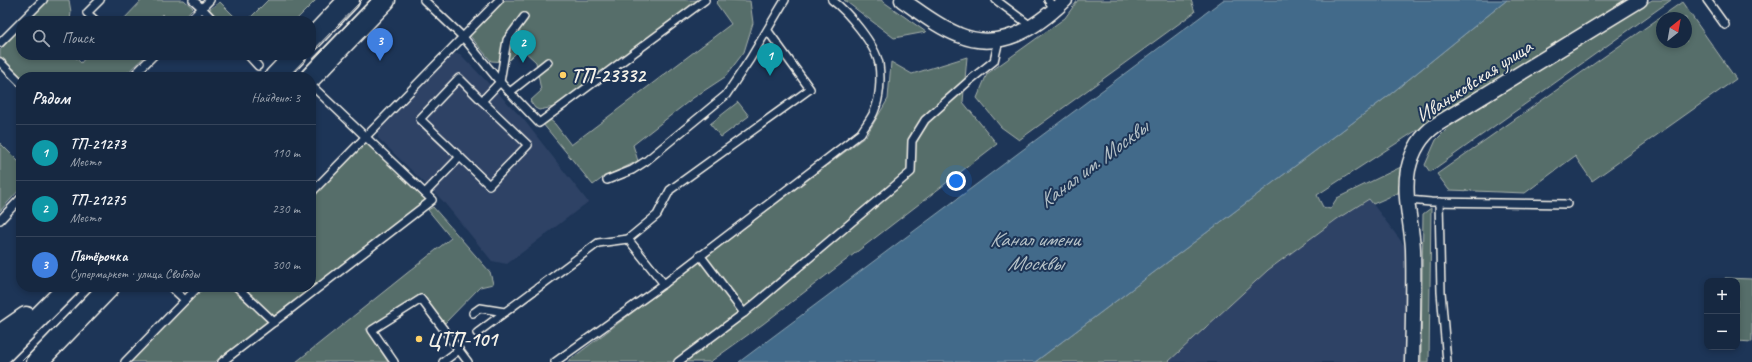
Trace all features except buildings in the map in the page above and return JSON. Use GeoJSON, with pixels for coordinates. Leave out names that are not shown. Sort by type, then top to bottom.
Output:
{"type":"FeatureCollection","features":[{"type":"Feature","properties":{"kind":"main road"},"geometry":{"type":"LineString","coordinates":[[316,35],[349,0]]}},
{"type":"Feature","properties":{"kind":"main road"},"geometry":{"type":"LineString","coordinates":[[316,72],[385,0]]}},
{"type":"Feature","properties":{"kind":"main road"},"geometry":{"type":"LineString","coordinates":[[280,72],[291,60]]}},
{"type":"Feature","properties":{"kind":"main road"},"geometry":{"type":"LineString","coordinates":[[0,335],[62,292]]}},
{"type":"Feature","properties":{"kind":"main road"},"geometry":{"type":"LineString","coordinates":[[0,356],[64,292]]}},
{"type":"Feature","properties":{"kind":"main road"},"geometry":{"type":"LineString","coordinates":[[38,362],[104,292]]}},
{"type":"Feature","properties":{"kind":"main road"},"geometry":{"type":"LineString","coordinates":[[44,362],[59,340]]}},
{"type":"Feature","properties":{"kind":"street"},"geometry":{"type":"LineString","coordinates":[[902,0],[939,25],[959,35],[983,41],[999,40],[1016,36],[1032,27],[1056,3]]}},
{"type":"Feature","properties":{"kind":"street","name":"Иваньковская улица"},"geometry":{"type":"LineString","coordinates":[[1412,362],[1413,250],[1412,225],[1408,200],[1408,172],[1412,155],[1418,142],[1427,131],[1640,0]]}},
{"type":"Feature","properties":{"kind":"lane"},"geometry":{"type":"LineString","coordinates":[[28,16],[43,0]]}},
{"type":"Feature","properties":{"kind":"lane"},"geometry":{"type":"LineString","coordinates":[[90,16],[87,13],[100,0]]}},
{"type":"Feature","properties":{"kind":"lane"},"geometry":{"type":"LineString","coordinates":[[193,0],[209,16]]}},
{"type":"Feature","properties":{"kind":"lane"},"geometry":{"type":"LineString","coordinates":[[194,16],[210,0]]}},
{"type":"Feature","properties":{"kind":"lane"},"geometry":{"type":"LineString","coordinates":[[424,0],[463,37],[500,82],[539,123],[705,0]]}},
{"type":"Feature","properties":{"kind":"lane"},"geometry":{"type":"LineString","coordinates":[[316,188],[499,0]]}},
{"type":"Feature","properties":{"kind":"lane"},"geometry":{"type":"LineString","coordinates":[[606,180],[632,170],[726,95],[768,31],[786,0]]}},
{"type":"Feature","properties":{"kind":"lane"},"geometry":{"type":"LineString","coordinates":[[555,362],[664,284],[861,133],[874,112],[880,90],[879,64],[860,30],[842,8],[832,0]]}},
{"type":"Feature","properties":{"kind":"lane"},"geometry":{"type":"LineString","coordinates":[[996,0],[1032,27]]}},
{"type":"Feature","properties":{"kind":"lane"},"geometry":{"type":"LineString","coordinates":[[1707,0],[1725,25]]}},
{"type":"Feature","properties":{"kind":"lane"},"geometry":{"type":"LineString","coordinates":[[482,101],[500,82],[507,40],[524,17]]}},
{"type":"Feature","properties":{"kind":"lane"},"geometry":{"type":"LineString","coordinates":[[0,43],[16,28]]}},
{"type":"Feature","properties":{"kind":"lane"},"geometry":{"type":"LineString","coordinates":[[477,333],[598,243],[628,239],[657,215],[670,190],[810,89],[768,31]]}},
{"type":"Feature","properties":{"kind":"lane"},"geometry":{"type":"LineString","coordinates":[[678,362],[744,313],[911,172],[912,141],[925,120],[994,61],[999,40]]}},
{"type":"Feature","properties":{"kind":"lane"},"geometry":{"type":"LineString","coordinates":[[137,72],[149,60]]}},
{"type":"Feature","properties":{"kind":"lane"},"geometry":{"type":"LineString","coordinates":[[253,60],[258,66]]}},
{"type":"Feature","properties":{"kind":"lane"},"geometry":{"type":"LineString","coordinates":[[0,62],[16,78]]}},
{"type":"Feature","properties":{"kind":"lane"},"geometry":{"type":"LineString","coordinates":[[510,92],[548,62]]}},
{"type":"Feature","properties":{"kind":"lane"},"geometry":{"type":"LineString","coordinates":[[459,78],[528,145],[489,185],[460,157],[420,119],[459,78]]}},
{"type":"Feature","properties":{"kind":"lane"},"geometry":{"type":"LineString","coordinates":[[316,90],[432,200],[316,290]]}},
{"type":"Feature","properties":{"kind":"lane"},"geometry":{"type":"LineString","coordinates":[[425,193],[460,157]]}},
{"type":"Feature","properties":{"kind":"lane"},"geometry":{"type":"LineString","coordinates":[[1408,200],[1567,204]]}},
{"type":"Feature","properties":{"kind":"lane"},"geometry":{"type":"LineString","coordinates":[[1440,202],[1441,299],[1447,362]]}},
{"type":"Feature","properties":{"kind":"lane"},"geometry":{"type":"LineString","coordinates":[[0,220],[16,203]]}},
{"type":"Feature","properties":{"kind":"lane"},"geometry":{"type":"LineString","coordinates":[[628,239],[664,284]]}},
{"type":"Feature","properties":{"kind":"lane"},"geometry":{"type":"LineString","coordinates":[[700,255],[744,313]]}},
{"type":"Feature","properties":{"kind":"lane"},"geometry":{"type":"LineString","coordinates":[[176,292],[185,300]]}},
{"type":"Feature","properties":{"kind":"lane"},"geometry":{"type":"LineString","coordinates":[[125,362],[193,292]]}},
{"type":"Feature","properties":{"kind":"lane"},"geometry":{"type":"LineString","coordinates":[[242,292],[274,322]]}},
{"type":"Feature","properties":{"kind":"lane"},"geometry":{"type":"LineString","coordinates":[[222,362],[313,292]]}},
{"type":"Feature","properties":{"kind":"lane"},"geometry":{"type":"LineString","coordinates":[[394,362],[372,330],[421,299],[468,362]]}},
{"type":"Feature","properties":{"kind":"lane"},"geometry":{"type":"LineString","coordinates":[[474,313],[480,308],[505,312]]}},
{"type":"Feature","properties":{"kind":"lane"},"geometry":{"type":"LineString","coordinates":[[443,362],[459,350]]}},
{"type":"Feature","properties":{"kind":"shaded area"},"geometry":{"type":"Polygon","coordinates":[[[451,54],[460,54],[524,120],[588,202],[507,264],[492,261],[442,200],[378,138],[378,130],[451,54]]]}},
{"type":"Feature","properties":{"kind":"shaded area"},"geometry":{"type":"Polygon","coordinates":[[[1369,199],[1410,253],[1405,362],[1168,362],[1268,270],[1337,219],[1369,199]]]}},
{"type":"Feature","properties":{"kind":"green space"},"geometry":{"type":"Polygon","coordinates":[[[49,0],[69,0],[71,16],[33,16],[49,0]]]}},
{"type":"Feature","properties":{"kind":"green space"},"geometry":{"type":"Polygon","coordinates":[[[142,0],[184,0],[193,8],[186,16],[164,16],[162,14],[160,16],[127,16],[142,0]]]}},
{"type":"Feature","properties":{"kind":"green space"},"geometry":{"type":"Polygon","coordinates":[[[268,0],[316,0],[300,16],[252,16],[268,0]]]}},
{"type":"Feature","properties":{"kind":"green space"},"geometry":{"type":"Polygon","coordinates":[[[505,0],[700,0],[554,107],[539,110],[535,108],[530,101],[541,91],[536,62],[521,48],[507,62],[491,61],[470,36],[505,0]]]}},
{"type":"Feature","properties":{"kind":"green space"},"geometry":{"type":"Polygon","coordinates":[[[719,0],[750,1],[753,23],[744,52],[725,77],[693,98],[633,145],[638,161],[604,177],[593,185],[543,124],[549,119],[555,124],[571,145],[731,24],[716,3],[719,0]]]}},
{"type":"Feature","properties":{"kind":"green space"},"geometry":{"type":"Polygon","coordinates":[[[844,0],[881,0],[926,32],[894,38],[844,0]]]}},
{"type":"Feature","properties":{"kind":"green space"},"geometry":{"type":"Polygon","coordinates":[[[1078,0],[1191,0],[1195,12],[1019,140],[1001,127],[977,98],[987,74],[1065,18],[1078,0]]]}},
{"type":"Feature","properties":{"kind":"green space"},"geometry":{"type":"Polygon","coordinates":[[[1507,0],[1627,0],[1414,132],[1317,195],[1323,207],[1330,209],[1337,198],[1403,166],[1398,193],[1373,204],[1369,199],[1337,219],[1268,270],[1168,362],[1035,362],[1388,96],[1507,0]]]}},
{"type":"Feature","properties":{"kind":"green space"},"geometry":{"type":"Polygon","coordinates":[[[1652,0],[1671,0],[1430,172],[1425,165],[1436,140],[1449,127],[1652,0]]]}},
{"type":"Feature","properties":{"kind":"green space"},"geometry":{"type":"Polygon","coordinates":[[[220,2],[234,16],[214,16],[208,10],[220,2]]]}},
{"type":"Feature","properties":{"kind":"green space"},"geometry":{"type":"Polygon","coordinates":[[[1682,2],[1689,12],[1668,12],[1682,2]]]}},
{"type":"Feature","properties":{"kind":"green space"},"geometry":{"type":"Polygon","coordinates":[[[1692,16],[1736,79],[1592,181],[1575,156],[1525,193],[1449,190],[1437,174],[1656,20],[1656,48],[1692,48],[1692,16]]]}},
{"type":"Feature","properties":{"kind":"green space"},"geometry":{"type":"Polygon","coordinates":[[[16,33],[16,60],[78,60],[81,63],[83,60],[141,60],[128,72],[17,72],[0,56],[0,50],[16,33]]]}},
{"type":"Feature","properties":{"kind":"green space"},"geometry":{"type":"Polygon","coordinates":[[[967,57],[963,102],[997,144],[763,324],[710,362],[567,362],[866,136],[888,99],[891,62],[912,74],[967,57]]]}},
{"type":"Feature","properties":{"kind":"green space"},"geometry":{"type":"Polygon","coordinates":[[[738,102],[749,116],[721,137],[710,124],[738,102]]]}},
{"type":"Feature","properties":{"kind":"green space"},"geometry":{"type":"Polygon","coordinates":[[[0,143],[16,159],[16,193],[0,211],[0,143]]]}},
{"type":"Feature","properties":{"kind":"green space"},"geometry":{"type":"Polygon","coordinates":[[[366,143],[426,200],[316,284],[316,194],[366,143]]]}},
{"type":"Feature","properties":{"kind":"green space"},"geometry":{"type":"Polygon","coordinates":[[[433,207],[490,272],[493,284],[480,287],[445,323],[421,294],[366,329],[388,362],[296,362],[451,238],[428,210],[433,207]]]}},
{"type":"Feature","properties":{"kind":"green space"},"geometry":{"type":"Polygon","coordinates":[[[1431,208],[1429,362],[1421,362],[1423,214],[1431,208]]]}},
{"type":"Feature","properties":{"kind":"green space"},"geometry":{"type":"Polygon","coordinates":[[[1740,279],[1752,279],[1752,342],[1740,341],[1740,279]]]}},
{"type":"Feature","properties":{"kind":"green space"},"geometry":{"type":"Polygon","coordinates":[[[197,292],[236,292],[268,322],[215,362],[129,362],[197,292]]]}},
{"type":"Feature","properties":{"kind":"green space"},"geometry":{"type":"Polygon","coordinates":[[[248,292],[305,292],[274,316],[248,292]]]}},
{"type":"Feature","properties":{"kind":"water","name":"Канал имени Москвы"},"geometry":{"type":"Polygon","coordinates":[[[1223,0],[1507,0],[1388,96],[1035,362],[739,362],[1223,0]]]}},
{"type":"Feature","properties":{"kind":"tram line"},"geometry":{"type":"LineString","coordinates":[[316,48],[362,0]]}},
{"type":"Feature","properties":{"kind":"tram line"},"geometry":{"type":"LineString","coordinates":[[316,57],[371,0]]}},
{"type":"Feature","properties":{"kind":"tram line"},"geometry":{"type":"LineString","coordinates":[[293,72],[304,60]]}},
{"type":"Feature","properties":{"kind":"tram line"},"geometry":{"type":"LineString","coordinates":[[302,72],[313,60]]}},
{"type":"Feature","properties":{"kind":"tram line"},"geometry":{"type":"LineString","coordinates":[[21,362],[90,292]]}},
{"type":"Feature","properties":{"kind":"place","name":"Пятёрочка"},"geometry":{"type":"Point","coordinates":[380,61]}},
{"type":"Feature","properties":{"kind":"place","name":"ТП-21275"},"geometry":{"type":"Point","coordinates":[523,63]}},
{"type":"Feature","properties":{"kind":"place","name":"ТП-23332"},"geometry":{"type":"Point","coordinates":[563,75]}},
{"type":"Feature","properties":{"kind":"place","name":"ТП-21273"},"geometry":{"type":"Point","coordinates":[770,76]}},
{"type":"Feature","properties":{"kind":"place","name":"ЦТП-101"},"geometry":{"type":"Point","coordinates":[419,339]}},
{"type":"Feature","properties":{"kind":"water label","name":"Канал им. Москвы"},"geometry":{"type":"Point","coordinates":[1093,164]}}]}
